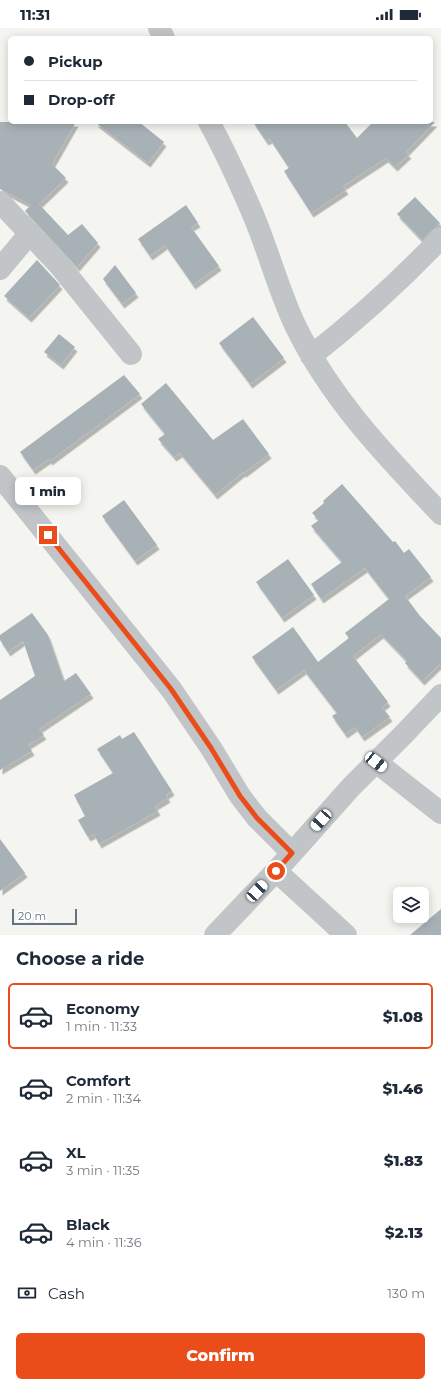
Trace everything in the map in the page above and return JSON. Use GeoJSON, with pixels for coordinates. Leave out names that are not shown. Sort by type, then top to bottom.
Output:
{"type":"FeatureCollection","features":[{"type":"Feature","properties":{"kind":"street"},"geometry":{"type":"LineString","coordinates":[[210,124],[219,139],[252,212],[295,324],[311,356],[331,387],[360,424],[441,514]]}},
{"type":"Feature","properties":{"kind":"street"},"geometry":{"type":"LineString","coordinates":[[0,202],[60,266],[132,354]]}},
{"type":"Feature","properties":{"kind":"street"},"geometry":{"type":"LineString","coordinates":[[0,269],[30,233]]}},
{"type":"Feature","properties":{"kind":"street"},"geometry":{"type":"LineString","coordinates":[[311,356],[342,332],[399,280],[441,238]]}},
{"type":"Feature","properties":{"kind":"street"},"geometry":{"type":"LineString","coordinates":[[0,476],[171,689],[211,748],[240,796],[257,818],[292,853]]}},
{"type":"Feature","properties":{"kind":"street"},"geometry":{"type":"LineString","coordinates":[[216,935],[351,787],[441,695]]}},
{"type":"Feature","properties":{"kind":"street"},"geometry":{"type":"LineString","coordinates":[[376,762],[441,813]]}},
{"type":"Feature","properties":{"kind":"street"},"geometry":{"type":"LineString","coordinates":[[276,871],[346,935]]}},
{"type":"Feature","properties":{"kind":"building"},"geometry":{"type":"Polygon","coordinates":[[[0,122],[8,122],[8,124],[75,124],[52,164],[66,178],[39,204],[68,235],[82,224],[98,243],[77,267],[25,211],[31,205],[0,189],[0,122]]]}},
{"type":"Feature","properties":{"kind":"building"},"geometry":{"type":"Polygon","coordinates":[[[433,122],[435,122],[406,152],[409,154],[395,167],[386,158],[343,186],[346,190],[311,213],[284,171],[289,168],[270,139],[266,141],[254,124],[346,124],[357,138],[371,124],[433,124],[433,122]]]}},
{"type":"Feature","properties":{"kind":"building"},"geometry":{"type":"Polygon","coordinates":[[[98,124],[142,124],[164,142],[148,163],[98,124]]]}},
{"type":"Feature","properties":{"kind":"building"},"geometry":{"type":"Polygon","coordinates":[[[415,197],[440,223],[422,240],[397,214],[415,197]]]}},
{"type":"Feature","properties":{"kind":"building"},"geometry":{"type":"Polygon","coordinates":[[[186,205],[198,223],[191,227],[219,266],[193,285],[165,245],[150,256],[138,239],[186,205]]]}},
{"type":"Feature","properties":{"kind":"building"},"geometry":{"type":"Polygon","coordinates":[[[37,260],[60,285],[29,318],[4,296],[37,260]]]}},
{"type":"Feature","properties":{"kind":"building"},"geometry":{"type":"Polygon","coordinates":[[[115,265],[136,293],[122,304],[103,279],[115,265]]]}},
{"type":"Feature","properties":{"kind":"building"},"geometry":{"type":"Polygon","coordinates":[[[253,317],[284,358],[250,384],[219,343],[253,317]]]}},
{"type":"Feature","properties":{"kind":"building"},"geometry":{"type":"Polygon","coordinates":[[[59,334],[75,347],[61,365],[44,352],[59,334]]]}},
{"type":"Feature","properties":{"kind":"building"},"geometry":{"type":"Polygon","coordinates":[[[124,375],[140,394],[50,461],[49,459],[33,470],[20,452],[124,375]]]}},
{"type":"Feature","properties":{"kind":"building"},"geometry":{"type":"Polygon","coordinates":[[[166,383],[213,440],[243,419],[269,454],[244,473],[243,472],[215,495],[180,453],[174,457],[158,439],[165,434],[141,404],[166,383]]]}},
{"type":"Feature","properties":{"kind":"building"},"geometry":{"type":"Polygon","coordinates":[[[342,484],[393,542],[395,541],[404,553],[409,549],[431,577],[405,596],[420,616],[441,638],[441,663],[422,681],[405,663],[407,661],[381,634],[353,656],[388,702],[382,707],[390,717],[362,737],[355,727],[345,734],[332,716],[337,713],[304,670],[276,690],[252,657],[293,627],[318,662],[349,638],[345,633],[389,599],[365,568],[321,599],[311,584],[342,562],[311,526],[319,520],[312,513],[342,484]]]}},
{"type":"Feature","properties":{"kind":"building"},"geometry":{"type":"Polygon","coordinates":[[[124,500],[157,545],[135,561],[102,516],[124,500]]]}},
{"type":"Feature","properties":{"kind":"building"},"geometry":{"type":"Polygon","coordinates":[[[288,559],[314,595],[282,618],[256,582],[288,559]]]}},
{"type":"Feature","properties":{"kind":"building"},"geometry":{"type":"Polygon","coordinates":[[[32,613],[48,635],[64,681],[76,673],[91,694],[39,729],[44,735],[28,745],[32,751],[0,770],[0,700],[35,676],[23,641],[8,652],[0,640],[0,635],[32,613]]]}},
{"type":"Feature","properties":{"kind":"building"},"geometry":{"type":"Polygon","coordinates":[[[134,732],[172,791],[166,795],[168,798],[155,806],[158,811],[99,844],[94,834],[88,837],[78,820],[85,816],[74,795],[113,773],[97,749],[120,735],[122,739],[134,732]]]}},
{"type":"Feature","properties":{"kind":"building"},"geometry":{"type":"Polygon","coordinates":[[[0,839],[25,873],[0,891],[0,839]]]}},
{"type":"Feature","properties":{"kind":"building"},"geometry":{"type":"Polygon","coordinates":[[[441,909],[441,935],[410,935],[424,923],[429,923],[429,919],[441,909]]]}},
{"type":"Feature","properties":{"kind":"route"},"geometry":{"type":"LineString","coordinates":[[48,535],[171,689],[211,748],[240,796],[257,818],[292,853],[276,871]]}}]}
